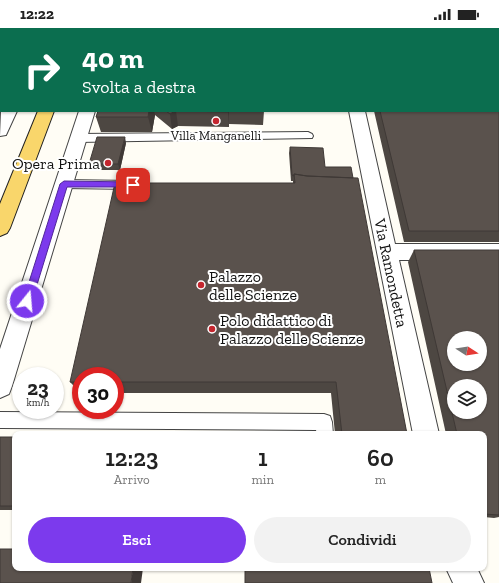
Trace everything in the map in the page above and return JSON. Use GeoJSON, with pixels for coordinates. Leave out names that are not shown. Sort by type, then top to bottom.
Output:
{"type":"FeatureCollection","features":[{"type":"Feature","properties":{"kind":"main road"},"geometry":{"type":"LineString","coordinates":[[0,228],[46,112]]}},
{"type":"Feature","properties":{"kind":"street"},"geometry":{"type":"LineString","coordinates":[[0,131],[9,112]]}},
{"type":"Feature","properties":{"kind":"street"},"geometry":{"type":"LineString","coordinates":[[0,386],[87,112]]}},
{"type":"Feature","properties":{"kind":"street","name":"Via Ramondetta"},"geometry":{"type":"LineString","coordinates":[[357,112],[367,192],[386,252],[425,431]]}},
{"type":"Feature","properties":{"kind":"street"},"geometry":{"type":"LineString","coordinates":[[386,252],[499,252]]}},
{"type":"Feature","properties":{"kind":"street"},"geometry":{"type":"LineString","coordinates":[[463,571],[469,583]]}},
{"type":"Feature","properties":{"kind":"lane"},"geometry":{"type":"LineString","coordinates":[[78,138],[308,136]]}},
{"type":"Feature","properties":{"kind":"lane"},"geometry":{"type":"LineString","coordinates":[[64,184],[143,185]]}},
{"type":"Feature","properties":{"kind":"lane"},"geometry":{"type":"LineString","coordinates":[[0,420],[324,422],[325,431]]}},
{"type":"Feature","properties":{"kind":"building"},"geometry":{"type":"Polygon","coordinates":[[[98,112],[149,112],[148,117],[96,117],[98,112]]]}},
{"type":"Feature","properties":{"kind":"building"},"geometry":{"type":"Polygon","coordinates":[[[380,112],[499,112],[499,231],[409,231],[380,112]]]}},
{"type":"Feature","properties":{"kind":"building"},"geometry":{"type":"Polygon","coordinates":[[[97,137],[125,137],[118,164],[89,164],[97,137]]]}},
{"type":"Feature","properties":{"kind":"building"},"geometry":{"type":"Polygon","coordinates":[[[290,147],[323,148],[325,167],[351,167],[353,178],[294,174],[294,176],[292,175],[290,147]]]}},
{"type":"Feature","properties":{"kind":"building","name":"Polo didattico di Palazzo delle Scienze"},"geometry":{"type":"Polygon","coordinates":[[[294,174],[358,178],[406,431],[342,431],[336,382],[124,382],[124,367],[73,367],[115,183],[295,183],[294,174]]]}},
{"type":"Feature","properties":{"kind":"building"},"geometry":{"type":"Polygon","coordinates":[[[414,250],[499,250],[499,515],[487,514],[487,431],[456,431],[453,419],[487,419],[487,379],[447,379],[447,391],[414,250]]]}},
{"type":"Feature","properties":{"kind":"building"},"geometry":{"type":"Polygon","coordinates":[[[0,437],[12,437],[12,506],[0,506],[0,437]]]}},
{"type":"Feature","properties":{"kind":"building"},"geometry":{"type":"Polygon","coordinates":[[[0,549],[12,549],[12,571],[133,571],[131,583],[0,583],[0,549]]]}},
{"type":"Feature","properties":{"kind":"building"},"geometry":{"type":"Polygon","coordinates":[[[245,571],[430,571],[432,583],[245,583],[245,571]]]}},
{"type":"Feature","properties":{"kind":"place","name":"Villa Manganelli"},"geometry":{"type":"Point","coordinates":[216,121]}},
{"type":"Feature","properties":{"kind":"place","name":"Opera Prima"},"geometry":{"type":"Point","coordinates":[108,163]}},
{"type":"Feature","properties":{"kind":"place","name":"Palazzo delle Scienze"},"geometry":{"type":"Point","coordinates":[201,285]}},
{"type":"Feature","properties":{"kind":"place","name":"Polo didattico di Palazzo delle Scienze"},"geometry":{"type":"Point","coordinates":[212,329]}},
{"type":"Feature","properties":{"kind":"route"},"geometry":{"type":"LineString","coordinates":[[27,301],[64,184],[133,185]]}}]}
